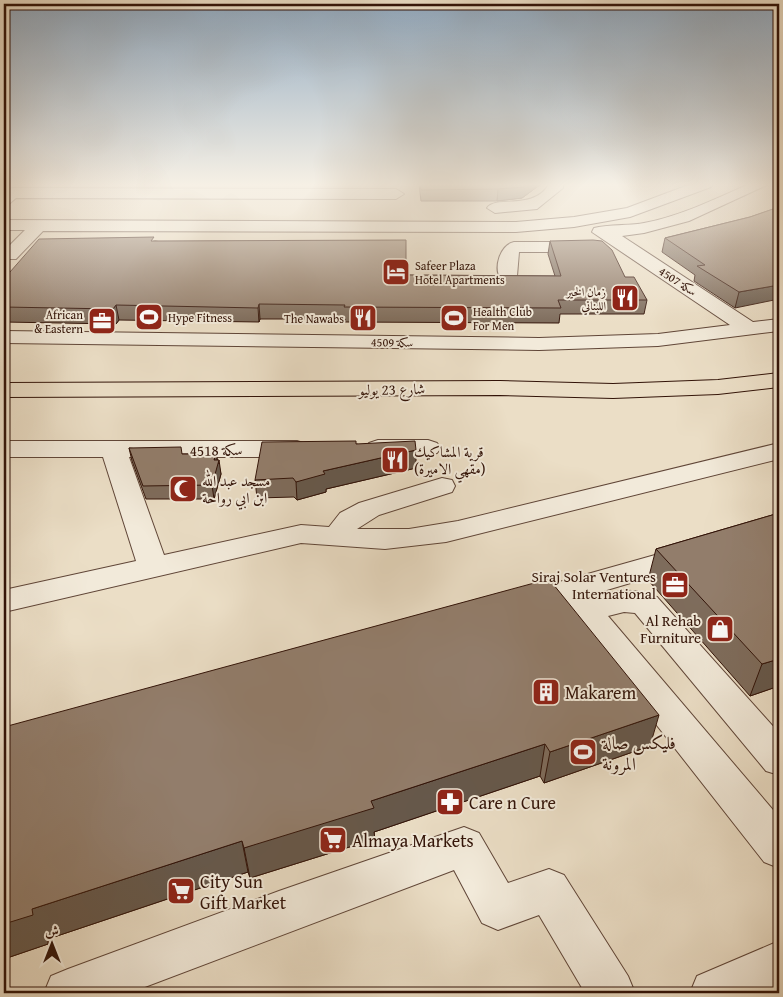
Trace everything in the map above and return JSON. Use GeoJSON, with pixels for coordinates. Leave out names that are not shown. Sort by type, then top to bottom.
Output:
{"type":"FeatureCollection","features":[{"type":"Feature","properties":{"kind":"main road","name":"شارع 23 يوليو"},"geometry":{"type":"LineString","coordinates":[[4,377],[573,378],[776,373]]}},
{"type":"Feature","properties":{"kind":"main road","name":"شارع 23 يوليو"},"geometry":{"type":"LineString","coordinates":[[4,390],[500,388],[613,391],[718,388],[776,373]]}},
{"type":"Feature","properties":{"kind":"street"},"geometry":{"type":"LineString","coordinates":[[11,248],[33,231]]}},
{"type":"Feature","properties":{"kind":"street"},"geometry":{"type":"LineString","coordinates":[[59,231],[73,233],[196,231]]}},
{"type":"Feature","properties":{"kind":"street"},"geometry":{"type":"LineString","coordinates":[[318,245],[321,231]]}},
{"type":"Feature","properties":{"kind":"street"},"geometry":{"type":"LineString","coordinates":[[434,231],[615,242]]}},
{"type":"Feature","properties":{"kind":"street"},"geometry":{"type":"LineString","coordinates":[[508,276],[509,252],[514,247],[615,242],[644,231]]}},
{"type":"Feature","properties":{"kind":"street"},"geometry":{"type":"LineString","coordinates":[[615,242],[635,270]]}},
{"type":"Feature","properties":{"kind":"street","name":"سكة 4507"},"geometry":{"type":"LineString","coordinates":[[615,242],[750,329]]}},
{"type":"Feature","properties":{"kind":"street","name":"سكة 4509"},"geometry":{"type":"LineString","coordinates":[[4,337],[539,344],[658,340],[779,325]]}},
{"type":"Feature","properties":{"kind":"street"},"geometry":{"type":"LineString","coordinates":[[350,448],[428,448]]}},
{"type":"Feature","properties":{"kind":"street","name":"سكة 4518"},"geometry":{"type":"LineString","coordinates":[[4,449],[114,451],[320,449]]}},
{"type":"Feature","properties":{"kind":"street"},"geometry":{"type":"LineString","coordinates":[[114,451],[153,567]]}},
{"type":"Feature","properties":{"kind":"street"},"geometry":{"type":"LineString","coordinates":[[4,601],[302,534],[360,539],[417,538],[458,530],[779,451]]}},
{"type":"Feature","properties":{"kind":"street"},"geometry":{"type":"LineString","coordinates":[[337,536],[350,520],[369,509],[442,486]]}},
{"type":"Feature","properties":{"kind":"street"},"geometry":{"type":"LineString","coordinates":[[577,601],[712,548]]}},
{"type":"Feature","properties":{"kind":"street"},"geometry":{"type":"LineString","coordinates":[[496,611],[577,601],[637,600],[646,605],[779,759]]}},
{"type":"Feature","properties":{"kind":"street"},"geometry":{"type":"LineString","coordinates":[[577,601],[779,848]]}},
{"type":"Feature","properties":{"kind":"street"},"geometry":{"type":"LineString","coordinates":[[68,993],[279,913],[464,848],[498,908],[549,890],[611,993]]}},
{"type":"Feature","properties":{"kind":"street"},"geometry":{"type":"LineString","coordinates":[[714,993],[779,964]]}},
{"type":"Feature","properties":{"kind":"building"},"geometry":{"type":"Polygon","coordinates":[[[695,231],[779,231],[779,285],[739,292],[697,266],[705,265],[665,238],[695,231]]]}},
{"type":"Feature","properties":{"kind":"building"},"geometry":{"type":"Polygon","coordinates":[[[154,237],[151,241],[406,240],[406,275],[561,276],[550,241],[602,241],[612,250],[625,277],[634,277],[647,300],[558,300],[561,308],[344,307],[345,305],[259,304],[258,308],[116,305],[113,309],[4,307],[4,272],[10,272],[39,239],[154,237]]]}},
{"type":"Feature","properties":{"kind":"building"},"geometry":{"type":"Polygon","coordinates":[[[356,441],[356,444],[415,441],[416,450],[323,471],[325,474],[296,482],[293,478],[255,480],[262,442],[356,441]]]}},
{"type":"Feature","properties":{"kind":"building"},"geometry":{"type":"Polygon","coordinates":[[[181,447],[182,454],[216,454],[214,460],[219,460],[212,485],[143,486],[129,448],[181,447]]]}},
{"type":"Feature","properties":{"kind":"building"},"geometry":{"type":"Polygon","coordinates":[[[779,513],[779,659],[762,664],[656,549],[779,513]]]}},
{"type":"Feature","properties":{"kind":"building"},"geometry":{"type":"Polygon","coordinates":[[[549,579],[659,715],[550,752],[545,744],[371,801],[374,808],[244,848],[242,841],[32,909],[33,915],[4,924],[4,727],[549,579]]]}},
{"type":"Feature","properties":{"kind":"place","name":"Safeer Plaza Hotel Apartments"},"geometry":{"type":"Point","coordinates":[396,272]}},
{"type":"Feature","properties":{"kind":"place","name":"زمان الخير اللبناني"},"geometry":{"type":"Point","coordinates":[625,298]}},
{"type":"Feature","properties":{"kind":"place","name":"Hype Fitness"},"geometry":{"type":"Point","coordinates":[149,317]}},
{"type":"Feature","properties":{"kind":"place","name":"The Nawabs"},"geometry":{"type":"Point","coordinates":[363,318]}},
{"type":"Feature","properties":{"kind":"place","name":"Health Club For Men"},"geometry":{"type":"Point","coordinates":[454,318]}},
{"type":"Feature","properties":{"kind":"place","name":"African & Eastern"},"geometry":{"type":"Point","coordinates":[102,321]}},
{"type":"Feature","properties":{"kind":"place","name":"قرية المشاكيك (مقهي الاميرة)"},"geometry":{"type":"Point","coordinates":[395,460]}},
{"type":"Feature","properties":{"kind":"place","name":"مسجد عبد الله ابن ابي رواحة"},"geometry":{"type":"Point","coordinates":[183,489]}},
{"type":"Feature","properties":{"kind":"place","name":"Siraj Solar Ventures International"},"geometry":{"type":"Point","coordinates":[675,585]}},
{"type":"Feature","properties":{"kind":"place","name":"Al Rehab Furniture"},"geometry":{"type":"Point","coordinates":[720,629]}},
{"type":"Feature","properties":{"kind":"place","name":"Makarem"},"geometry":{"type":"Point","coordinates":[546,692]}},
{"type":"Feature","properties":{"kind":"place","name":"فليكس صالة المرونة"},"geometry":{"type":"Point","coordinates":[583,752]}},
{"type":"Feature","properties":{"kind":"place","name":"Care n Cure"},"geometry":{"type":"Point","coordinates":[450,802]}},
{"type":"Feature","properties":{"kind":"place","name":"Almaya Markets"},"geometry":{"type":"Point","coordinates":[333,840]}},
{"type":"Feature","properties":{"kind":"place","name":"City Sun Gift Market"},"geometry":{"type":"Point","coordinates":[181,891]}}]}
